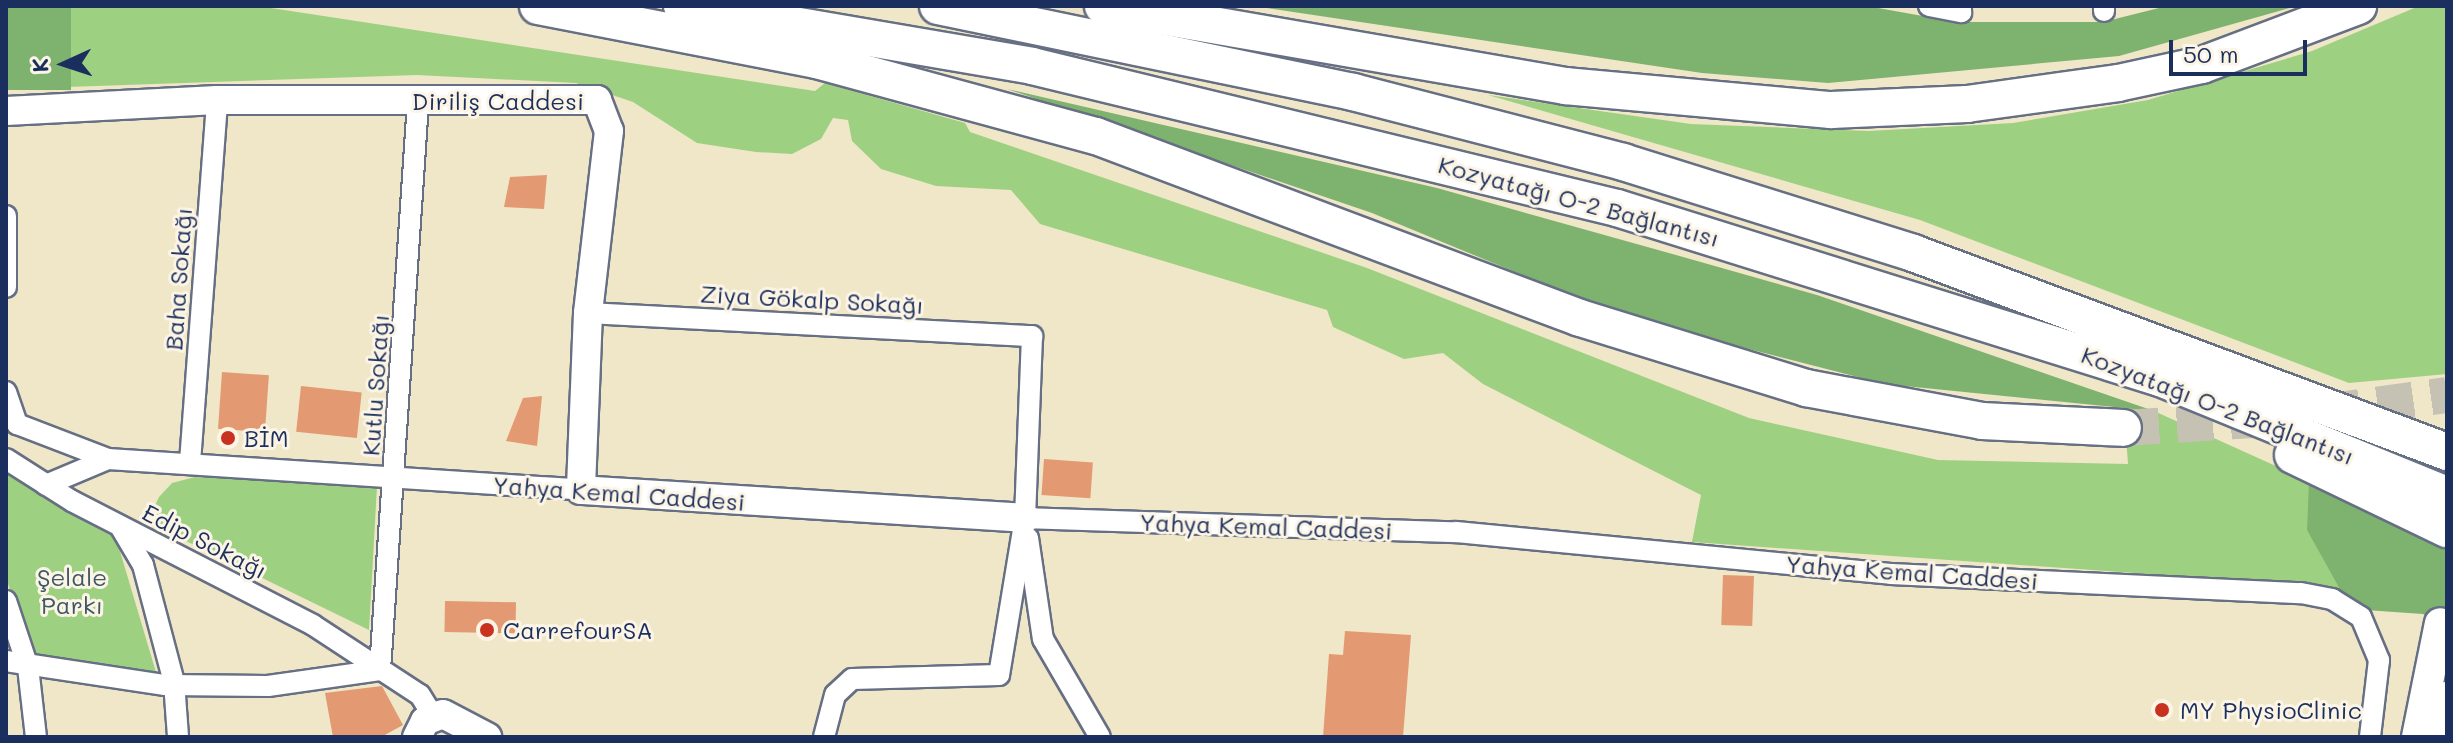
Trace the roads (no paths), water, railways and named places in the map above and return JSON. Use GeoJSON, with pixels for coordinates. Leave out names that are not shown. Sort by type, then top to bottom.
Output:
{"type":"FeatureCollection","features":[{"type":"Feature","properties":{"kind":"highway"},"geometry":{"type":"LineString","coordinates":[[538,6],[816,60],[1096,136],[1608,328],[1806,388],[1982,421],[2123,428]]}},
{"type":"Feature","properties":{"kind":"highway","name":"Kozyatağı O-2 Bağlantısı"},"geometry":{"type":"LineString","coordinates":[[682,6],[1032,66],[1333,135],[1617,208],[2160,378],[2447,495]]}},
{"type":"Feature","properties":{"kind":"highway","name":"Kozyatağı O-2 Bağlantısı"},"geometry":{"type":"LineString","coordinates":[[938,6],[1353,92],[1623,162],[1913,253],[2447,452]]}},
{"type":"Feature","properties":{"kind":"highway"},"geometry":{"type":"LineString","coordinates":[[1103,6],[1565,86],[1831,110],[1967,104],[2118,83],[2202,65],[2358,6]]}},
{"type":"Feature","properties":{"kind":"highway"},"geometry":{"type":"LineString","coordinates":[[1937,307],[2260,439],[2447,529]]}},
{"type":"Feature","properties":{"kind":"main road"},"geometry":{"type":"LineString","coordinates":[[2417,737],[2440,623]]}},
{"type":"Feature","properties":{"kind":"main road"},"geometry":{"type":"LineString","coordinates":[[2439,737],[2447,697]]}},
{"type":"Feature","properties":{"kind":"street"},"geometry":{"type":"LineString","coordinates":[[1929,6],[1961,12],[1961,6]]}},
{"type":"Feature","properties":{"kind":"street","name":"Diriliş Caddesi"},"geometry":{"type":"LineString","coordinates":[[6,111],[217,100],[597,100],[609,131],[588,313],[581,490]]}},
{"type":"Feature","properties":{"kind":"street","name":"Baha Sokağı"},"geometry":{"type":"LineString","coordinates":[[190,462],[217,100]]}},
{"type":"Feature","properties":{"kind":"street","name":"Kutlu Sokağı"},"geometry":{"type":"LineString","coordinates":[[380,670],[418,102]]}},
{"type":"Feature","properties":{"kind":"street"},"geometry":{"type":"LineString","coordinates":[[6,216],[6,287]]}},
{"type":"Feature","properties":{"kind":"street","name":"Ziya Gökalp Sokağı"},"geometry":{"type":"LineString","coordinates":[[588,313],[1032,336],[1025,518]]}},
{"type":"Feature","properties":{"kind":"street"},"geometry":{"type":"LineString","coordinates":[[6,392],[17,424],[108,459]]}},
{"type":"Feature","properties":{"kind":"street","name":"Edip Sokağı"},"geometry":{"type":"LineString","coordinates":[[6,459],[121,528],[313,625],[420,695],[446,727]]}},
{"type":"Feature","properties":{"kind":"street","name":"Yahya Kemal Caddesi"},"geometry":{"type":"LineString","coordinates":[[46,485],[108,459],[190,462],[1025,518],[1456,532],[1891,574],[2301,593],[2332,599],[2361,617],[2379,660],[2370,737]]}},
{"type":"Feature","properties":{"kind":"street"},"geometry":{"type":"LineString","coordinates":[[1025,518],[1043,639],[1095,735]]}},
{"type":"Feature","properties":{"kind":"street"},"geometry":{"type":"LineString","coordinates":[[824,737],[835,695],[852,679],[999,675],[1025,518]]}},
{"type":"Feature","properties":{"kind":"street"},"geometry":{"type":"LineString","coordinates":[[121,528],[143,565],[174,686],[178,737]]}},
{"type":"Feature","properties":{"kind":"street"},"geometry":{"type":"LineString","coordinates":[[6,601],[28,667],[36,737]]}},
{"type":"Feature","properties":{"kind":"street"},"geometry":{"type":"LineString","coordinates":[[6,661],[28,667],[174,686],[268,686],[380,670]]}},
{"type":"Feature","properties":{"kind":"street"},"geometry":{"type":"LineString","coordinates":[[446,727],[487,737]]}},
{"type":"Feature","properties":{"kind":"tunnel"},"geometry":{"type":"LineString","coordinates":[[2324,412],[2447,395]]}},
{"type":"Feature","properties":{"kind":"tunnel"},"geometry":{"type":"LineString","coordinates":[[2123,428],[2269,419]]}},
{"type":"Feature","properties":{"kind":"place","name":"BİM"},"geometry":{"type":"Point","coordinates":[228,438]}},
{"type":"Feature","properties":{"kind":"place","name":"CarrefourSA"},"geometry":{"type":"Point","coordinates":[487,630]}},
{"type":"Feature","properties":{"kind":"place","name":"MY PhysioClinic"},"geometry":{"type":"Point","coordinates":[2162,710]}},
{"type":"Feature","properties":{"kind":"park label","name":"Şelale Parkı"},"geometry":{"type":"Point","coordinates":[72,591]}}]}
